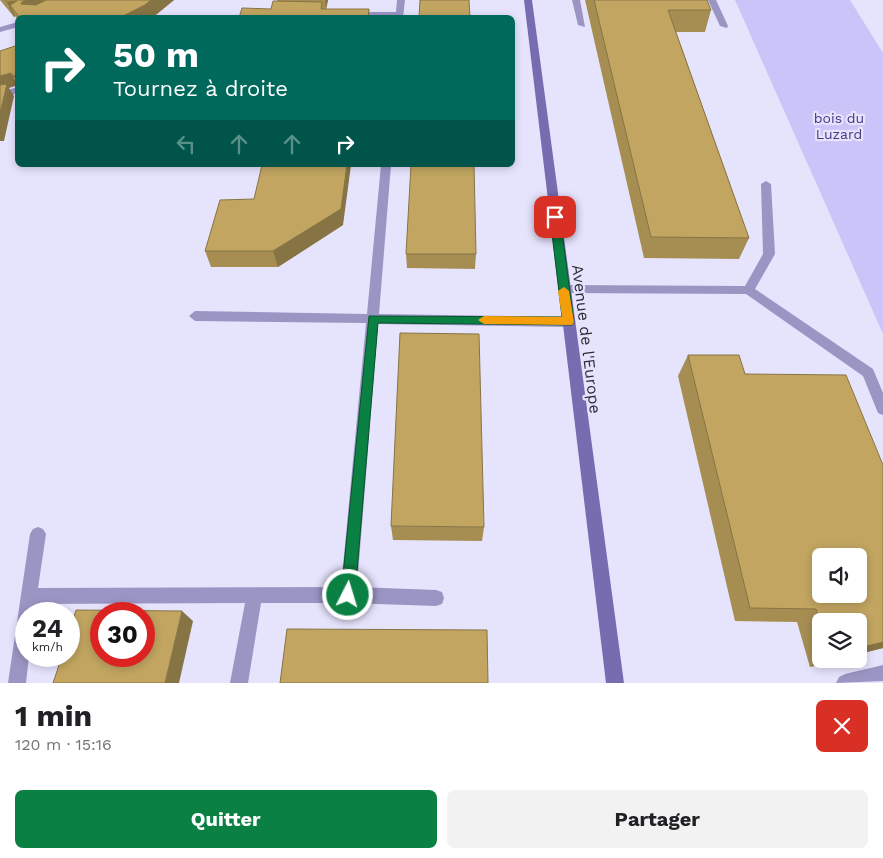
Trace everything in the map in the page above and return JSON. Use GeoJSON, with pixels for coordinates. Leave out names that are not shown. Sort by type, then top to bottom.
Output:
{"type":"FeatureCollection","features":[{"type":"Feature","properties":{"kind":"main road","name":"Avenue de l'Europe"},"geometry":{"type":"LineString","coordinates":[[528,0],[614,683]]}},
{"type":"Feature","properties":{"kind":"street"},"geometry":{"type":"LineString","coordinates":[[400,15],[401,0]]}},
{"type":"Feature","properties":{"kind":"street"},"geometry":{"type":"LineString","coordinates":[[576,0],[582,25]]}},
{"type":"Feature","properties":{"kind":"street"},"geometry":{"type":"LineString","coordinates":[[712,0],[724,26]]}},
{"type":"Feature","properties":{"kind":"street"},"geometry":{"type":"LineString","coordinates":[[239,15],[254,10],[263,14]]}},
{"type":"Feature","properties":{"kind":"street"},"geometry":{"type":"LineString","coordinates":[[341,14],[370,15]]}},
{"type":"Feature","properties":{"kind":"street"},"geometry":{"type":"LineString","coordinates":[[0,30],[15,25]]}},
{"type":"Feature","properties":{"kind":"street"},"geometry":{"type":"LineString","coordinates":[[0,95],[15,91]]}},
{"type":"Feature","properties":{"kind":"street"},"geometry":{"type":"LineString","coordinates":[[348,595],[386,167]]}},
{"type":"Feature","properties":{"kind":"street"},"geometry":{"type":"LineString","coordinates":[[748,290],[769,254],[766,184]]}},
{"type":"Feature","properties":{"kind":"street"},"geometry":{"type":"LineString","coordinates":[[564,289],[748,290],[868,373],[883,409]]}},
{"type":"Feature","properties":{"kind":"street"},"geometry":{"type":"LineString","coordinates":[[195,316],[568,322]]}},
{"type":"Feature","properties":{"kind":"street"},"geometry":{"type":"LineString","coordinates":[[28,602],[38,534]]}},
{"type":"Feature","properties":{"kind":"street"},"geometry":{"type":"LineString","coordinates":[[29,596],[348,595],[436,598]]}},
{"type":"Feature","properties":{"kind":"street"},"geometry":{"type":"LineString","coordinates":[[239,683],[254,596]]}},
{"type":"Feature","properties":{"kind":"street"},"geometry":{"type":"LineString","coordinates":[[17,683],[19,667]]}},
{"type":"Feature","properties":{"kind":"street"},"geometry":{"type":"LineString","coordinates":[[845,683],[883,673]]}},
{"type":"Feature","properties":{"kind":"green space","name":"bois du Luzard"},"geometry":{"type":"Polygon","coordinates":[[[735,0],[850,0],[883,53],[883,334],[735,0]]]}},
{"type":"Feature","properties":{"kind":"building"},"geometry":{"type":"Polygon","coordinates":[[[5,0],[25,0],[21,4],[36,5],[46,0],[151,0],[125,15],[18,15],[10,5],[17,1],[7,2],[5,0]]]}},
{"type":"Feature","properties":{"kind":"building"},"geometry":{"type":"Polygon","coordinates":[[[420,0],[469,0],[470,15],[419,15],[420,0]]]}},
{"type":"Feature","properties":{"kind":"building"},"geometry":{"type":"Polygon","coordinates":[[[594,0],[707,0],[711,10],[668,10],[749,238],[651,237],[594,0]]]}},
{"type":"Feature","properties":{"kind":"building"},"geometry":{"type":"Polygon","coordinates":[[[273,1],[322,2],[321,9],[369,9],[368,15],[240,15],[242,8],[271,9],[273,1]]]}},
{"type":"Feature","properties":{"kind":"building"},"geometry":{"type":"Polygon","coordinates":[[[15,46],[15,75],[13,76],[11,73],[0,76],[0,51],[15,46]]]}},
{"type":"Feature","properties":{"kind":"building"},"geometry":{"type":"Polygon","coordinates":[[[7,84],[0,113],[0,85],[7,84]]]}},
{"type":"Feature","properties":{"kind":"building"},"geometry":{"type":"Polygon","coordinates":[[[262,167],[347,167],[341,209],[273,251],[205,251],[220,200],[254,199],[262,167]]]}},
{"type":"Feature","properties":{"kind":"building"},"geometry":{"type":"Polygon","coordinates":[[[411,167],[474,167],[476,254],[406,254],[411,167]]]}},
{"type":"Feature","properties":{"kind":"building"},"geometry":{"type":"Polygon","coordinates":[[[400,333],[479,334],[484,527],[391,526],[400,333]]]}},
{"type":"Feature","properties":{"kind":"building"},"geometry":{"type":"Polygon","coordinates":[[[688,355],[739,355],[745,374],[846,375],[883,465],[883,642],[867,646],[867,613],[817,613],[816,609],[750,608],[688,355]]]}},
{"type":"Feature","properties":{"kind":"building"},"geometry":{"type":"Polygon","coordinates":[[[80,610],[90,610],[90,667],[155,667],[155,611],[182,611],[165,683],[53,683],[58,667],[80,667],[80,610]]]}},
{"type":"Feature","properties":{"kind":"building"},"geometry":{"type":"Polygon","coordinates":[[[287,629],[487,630],[488,683],[280,683],[287,629]]]}},
{"type":"Feature","properties":{"kind":"slow traffic"},"geometry":{"type":"LineString","coordinates":[[484,320],[568,322],[564,291]]}},
{"type":"Feature","properties":{"kind":"route"},"geometry":{"type":"LineString","coordinates":[[348,595],[373,319],[568,322],[555,217]]}}]}
